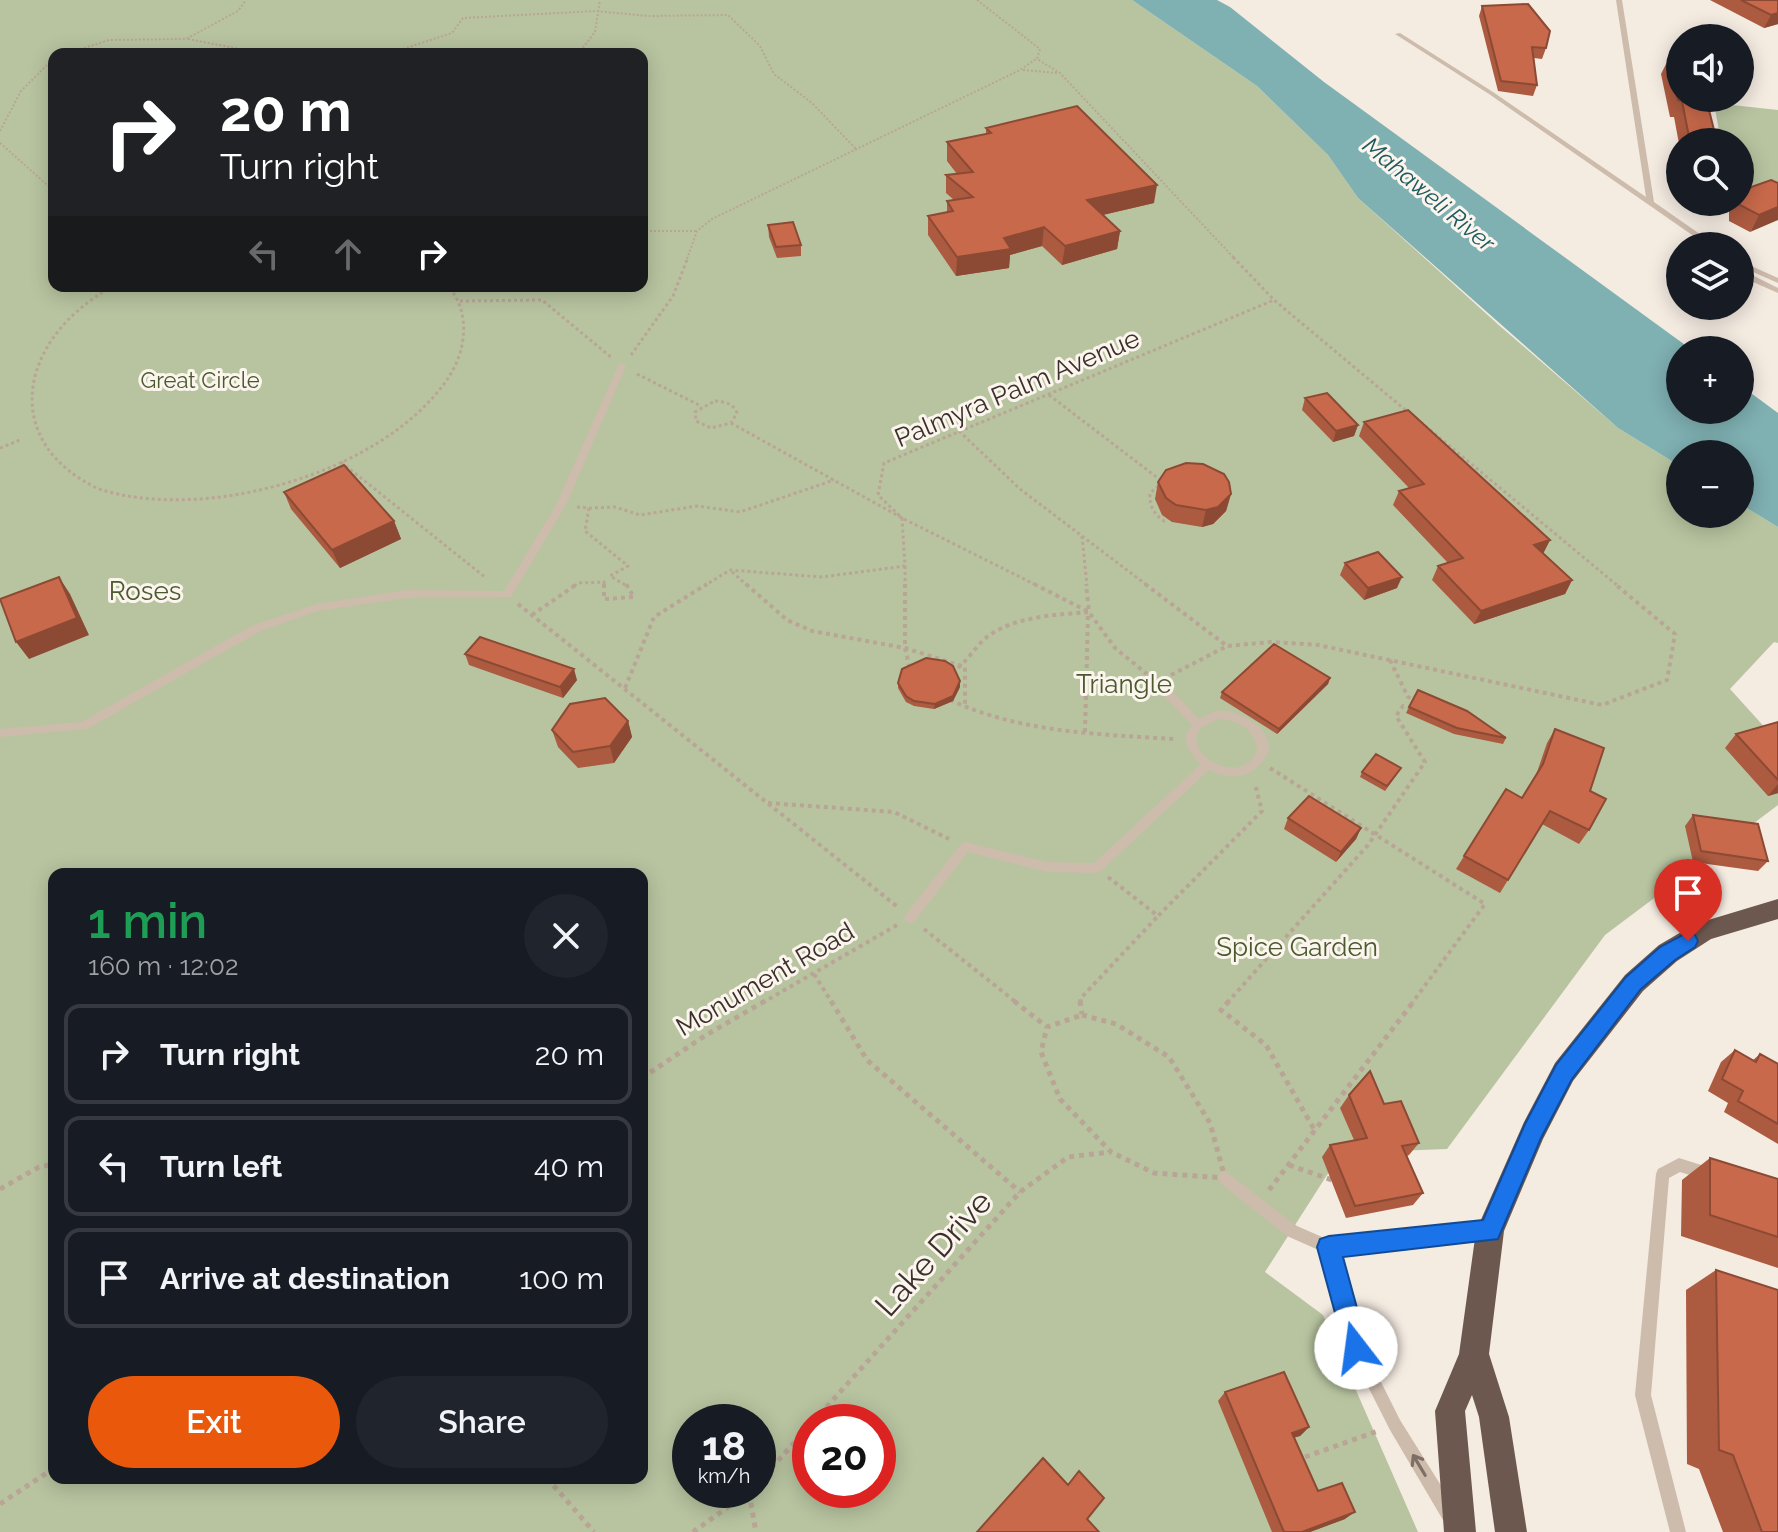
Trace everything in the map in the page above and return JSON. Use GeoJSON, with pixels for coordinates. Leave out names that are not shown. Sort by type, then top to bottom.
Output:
{"type":"FeatureCollection","features":[{"type":"Feature","properties":{"kind":"highway"},"geometry":{"type":"LineString","coordinates":[[1460,1532],[1450,1411],[1474,1354],[1490,1231],[1533,1131],[1564,1072],[1634,983],[1668,953],[1704,931],[1778,909]]}},
{"type":"Feature","properties":{"kind":"highway"},"geometry":{"type":"LineString","coordinates":[[1474,1354],[1494,1417],[1511,1532]]}},
{"type":"Feature","properties":{"kind":"lane"},"geometry":{"type":"LineString","coordinates":[[1619,0],[1651,204]]}},
{"type":"Feature","properties":{"kind":"lane"},"geometry":{"type":"LineString","coordinates":[[1398,34],[1491,93],[1692,232]]}},
{"type":"Feature","properties":{"kind":"lane"},"geometry":{"type":"LineString","coordinates":[[1754,271],[1778,281]]}},
{"type":"Feature","properties":{"kind":"lane"},"geometry":{"type":"LineString","coordinates":[[1754,279],[1778,291]]}},
{"type":"Feature","properties":{"kind":"lane"},"geometry":{"type":"LineString","coordinates":[[0,733],[83,726],[257,628],[317,608],[406,594],[507,595],[561,505],[622,366]]}},
{"type":"Feature","properties":{"kind":"lane"},"geometry":{"type":"LineString","coordinates":[[1157,682],[1197,723]]}},
{"type":"Feature","properties":{"kind":"lane"},"geometry":{"type":"LineString","coordinates":[[1229,716],[1252,725],[1264,743],[1255,764],[1230,772],[1207,765],[1192,750],[1190,740],[1197,723],[1206,718],[1229,716]]}},
{"type":"Feature","properties":{"kind":"lane"},"geometry":{"type":"LineString","coordinates":[[910,918],[965,847],[1047,867],[1097,868],[1207,765]]}},
{"type":"Feature","properties":{"kind":"lane"},"geometry":{"type":"LineString","coordinates":[[1678,1532],[1643,1395],[1663,1174],[1679,1165],[1721,1178]]}},
{"type":"Feature","properties":{"kind":"lane"},"geometry":{"type":"LineString","coordinates":[[1225,1178],[1292,1231],[1329,1247],[1490,1231]]}},
{"type":"Feature","properties":{"kind":"lane"},"geometry":{"type":"LineString","coordinates":[[1329,1247],[1356,1348],[1395,1425],[1460,1532]]}},
{"type":"Feature","properties":{"kind":"path"},"geometry":{"type":"LineString","coordinates":[[186,39],[238,11],[246,0]]}},
{"type":"Feature","properties":{"kind":"path"},"geometry":{"type":"LineString","coordinates":[[583,48],[595,32],[600,0]]}},
{"type":"Feature","properties":{"kind":"path"},"geometry":{"type":"LineString","coordinates":[[622,366],[673,296],[697,231],[712,219],[1037,59],[1040,49],[977,0]]}},
{"type":"Feature","properties":{"kind":"path"},"geometry":{"type":"LineString","coordinates":[[406,48],[452,33],[463,18],[596,11],[661,16],[728,15],[760,46],[774,74],[812,103],[856,149]]}},
{"type":"Feature","properties":{"kind":"path"},"geometry":{"type":"LineString","coordinates":[[84,48],[109,40],[186,39],[234,48]]}},
{"type":"Feature","properties":{"kind":"path"},"geometry":{"type":"LineString","coordinates":[[731,423],[902,518],[1089,612],[1115,648],[1157,682],[1227,646],[1271,642],[1318,645],[1602,705],[1667,680],[1675,634],[1274,300],[1060,73],[1037,59]]}},
{"type":"Feature","properties":{"kind":"path"},"geometry":{"type":"LineString","coordinates":[[0,131],[21,91],[48,64]]}},
{"type":"Feature","properties":{"kind":"path"},"geometry":{"type":"LineString","coordinates":[[1020,70],[1060,73]]}},
{"type":"Feature","properties":{"kind":"path"},"geometry":{"type":"LineString","coordinates":[[0,143],[48,186]]}},
{"type":"Feature","properties":{"kind":"path"},"geometry":{"type":"LineString","coordinates":[[648,231],[697,231]]}},
{"type":"Feature","properties":{"kind":"path"},"geometry":{"type":"LineString","coordinates":[[50,329],[102,292]]}},
{"type":"Feature","properties":{"kind":"path"},"geometry":{"type":"LineString","coordinates":[[63,474],[92,487],[148,498],[213,496],[279,484],[341,462],[405,426],[447,383],[466,340],[460,301],[454,292]]}},
{"type":"Feature","properties":{"kind":"path"},"geometry":{"type":"LineString","coordinates":[[460,301],[542,300],[622,366],[701,406]]}},
{"type":"Feature","properties":{"kind":"path","name":"Palmyra Palm Avenue"},"geometry":{"type":"LineString","coordinates":[[902,518],[878,495],[884,463],[1274,300]]}},
{"type":"Feature","properties":{"kind":"path"},"geometry":{"type":"LineString","coordinates":[[1048,394],[1165,483],[1150,493],[1149,500],[1152,509],[1164,521],[1172,515],[1166,510]]}},
{"type":"Feature","properties":{"kind":"path"},"geometry":{"type":"LineString","coordinates":[[715,401],[732,405],[737,413],[731,423],[718,428],[701,425],[695,417],[701,406],[715,401]]}},
{"type":"Feature","properties":{"kind":"path"},"geometry":{"type":"LineString","coordinates":[[0,448],[21,440],[18,428]]}},
{"type":"Feature","properties":{"kind":"path"},"geometry":{"type":"LineString","coordinates":[[959,431],[1020,489],[1227,646]]}},
{"type":"Feature","properties":{"kind":"path"},"geometry":{"type":"LineString","coordinates":[[341,462],[1047,1027]]}},
{"type":"Feature","properties":{"kind":"path"},"geometry":{"type":"LineString","coordinates":[[561,505],[615,507],[640,515],[697,506],[740,512],[834,480]]}},
{"type":"Feature","properties":{"kind":"path"},"geometry":{"type":"LineString","coordinates":[[532,615],[579,583],[604,582],[604,599],[634,597],[626,584],[610,576],[628,566],[585,531],[589,508]]}},
{"type":"Feature","properties":{"kind":"path"},"geometry":{"type":"LineString","coordinates":[[902,518],[905,648],[912,675],[920,670]]}},
{"type":"Feature","properties":{"kind":"path"},"geometry":{"type":"LineString","coordinates":[[1082,536],[1089,612],[1085,732]]}},
{"type":"Feature","properties":{"kind":"path"},"geometry":{"type":"LineString","coordinates":[[625,689],[654,617],[730,570],[822,577],[905,566]]}},
{"type":"Feature","properties":{"kind":"path"},"geometry":{"type":"LineString","coordinates":[[730,570],[787,620],[838,638],[905,648],[965,667]]}},
{"type":"Feature","properties":{"kind":"path"},"geometry":{"type":"LineString","coordinates":[[965,707],[965,667],[983,640],[1029,618],[1089,612]]}},
{"type":"Feature","properties":{"kind":"path"},"geometry":{"type":"LineString","coordinates":[[1390,660],[1408,697],[1425,704]]}},
{"type":"Feature","properties":{"kind":"path"},"geometry":{"type":"LineString","coordinates":[[951,681],[945,674],[965,667]]}},
{"type":"Feature","properties":{"kind":"path"},"geometry":{"type":"LineString","coordinates":[[952,693],[948,698],[965,707],[1003,722],[1040,731],[1190,740]]}},
{"type":"Feature","properties":{"kind":"path"},"geometry":{"type":"LineString","coordinates":[[1315,1131],[1266,1045],[1221,1010],[1368,845],[1425,762],[1396,716],[1408,697]]}},
{"type":"Feature","properties":{"kind":"path"},"geometry":{"type":"LineString","coordinates":[[1403,706],[1421,713]]}},
{"type":"Feature","properties":{"kind":"path"},"geometry":{"type":"LineString","coordinates":[[1255,764],[1485,904],[1258,1204]]}},
{"type":"Feature","properties":{"kind":"path"},"geometry":{"type":"LineString","coordinates":[[1082,1015],[1080,999],[1262,811],[1255,764]]}},
{"type":"Feature","properties":{"kind":"path"},"geometry":{"type":"LineString","coordinates":[[767,803],[894,812],[965,847]]}},
{"type":"Feature","properties":{"kind":"path"},"geometry":{"type":"LineString","coordinates":[[1097,868],[1158,916]]}},
{"type":"Feature","properties":{"kind":"path","name":"Monument Road"},"geometry":{"type":"LineString","coordinates":[[648,1074],[706,1035],[910,918]]}},
{"type":"Feature","properties":{"kind":"path"},"geometry":{"type":"LineString","coordinates":[[814,974],[867,1060],[1020,1192]]}},
{"type":"Feature","properties":{"kind":"path"},"geometry":{"type":"LineString","coordinates":[[1082,1015],[1116,1024],[1169,1057],[1210,1123],[1225,1178],[1154,1173],[1111,1152],[1060,1099],[1041,1052],[1047,1027],[1082,1015]]}},
{"type":"Feature","properties":{"kind":"path","name":"Lake Drive"},"geometry":{"type":"LineString","coordinates":[[829,1404],[1020,1192],[1068,1157],[1111,1152]]}},
{"type":"Feature","properties":{"kind":"path"},"geometry":{"type":"LineString","coordinates":[[0,1189],[48,1165]]}},
{"type":"Feature","properties":{"kind":"path"},"geometry":{"type":"LineString","coordinates":[[1289,1165],[1331,1182],[1346,1180]]}},
{"type":"Feature","properties":{"kind":"path"},"geometry":{"type":"LineString","coordinates":[[1305,1457],[1395,1425]]}},
{"type":"Feature","properties":{"kind":"path","name":"Lake Drive"},"geometry":{"type":"LineString","coordinates":[[776,1463],[792,1445]]}},
{"type":"Feature","properties":{"kind":"path"},"geometry":{"type":"LineString","coordinates":[[0,1504],[48,1472]]}},
{"type":"Feature","properties":{"kind":"path"},"geometry":{"type":"LineString","coordinates":[[552,1484],[594,1532]]}},
{"type":"Feature","properties":{"kind":"path"},"geometry":{"type":"LineString","coordinates":[[693,1532],[727,1508]]}},
{"type":"Feature","properties":{"kind":"path"},"geometry":{"type":"LineString","coordinates":[[752,1508],[756,1532]]}},
{"type":"Feature","properties":{"kind":"green space","name":"Triangle"},"geometry":{"type":"Polygon","coordinates":[[[0,0],[1132,0],[1257,86],[1328,155],[1358,198],[1618,428],[1666,457],[1666,528],[1754,528],[1754,512],[1778,527],[1778,643],[1774,642],[1730,689],[1778,742],[1778,805],[1605,935],[1447,1149],[1341,1153],[1265,1272],[1323,1315],[1418,1532],[0,1532],[0,0]]]}},
{"type":"Feature","properties":{"kind":"green space"},"geometry":{"type":"Polygon","coordinates":[[[1754,107],[1778,110],[1778,206],[1754,194],[1754,128],[1718,128],[1716,112],[1754,112],[1754,107]]]}},
{"type":"Feature","properties":{"kind":"water","name":"Mahaweli River"},"geometry":{"type":"Polygon","coordinates":[[[1132,0],[1217,0],[1230,7],[1324,82],[1673,336],[1666,336],[1666,424],[1754,424],[1754,395],[1778,413],[1778,527],[1754,512],[1754,440],[1666,440],[1666,457],[1618,428],[1358,198],[1328,155],[1257,86],[1132,0]]]}},
{"type":"Feature","properties":{"kind":"building"},"geometry":{"type":"Polygon","coordinates":[[[1741,0],[1778,0],[1778,13],[1771,15],[1741,0]]]}},
{"type":"Feature","properties":{"kind":"building"},"geometry":{"type":"Polygon","coordinates":[[[1528,4],[1550,31],[1546,48],[1532,47],[1537,85],[1501,81],[1482,6],[1528,4]]]}},
{"type":"Feature","properties":{"kind":"building"},"geometry":{"type":"Polygon","coordinates":[[[1077,106],[1157,185],[1087,200],[1120,231],[1065,246],[1044,227],[1004,238],[1011,249],[957,257],[928,216],[953,211],[947,201],[973,197],[946,175],[973,172],[947,142],[991,133],[986,128],[1077,106]]]}},
{"type":"Feature","properties":{"kind":"building"},"geometry":{"type":"Polygon","coordinates":[[[1684,112],[1710,112],[1714,128],[1687,128],[1684,112]]]}},
{"type":"Feature","properties":{"kind":"building"},"geometry":{"type":"Polygon","coordinates":[[[1771,180],[1778,183],[1778,207],[1759,215],[1754,212],[1754,186],[1771,180]]]}},
{"type":"Feature","properties":{"kind":"building"},"geometry":{"type":"Polygon","coordinates":[[[793,222],[801,245],[776,247],[768,225],[793,222]]]}},
{"type":"Feature","properties":{"kind":"building"},"geometry":{"type":"Polygon","coordinates":[[[1327,393],[1358,425],[1336,431],[1305,398],[1327,393]]]}},
{"type":"Feature","properties":{"kind":"building"},"geometry":{"type":"Polygon","coordinates":[[[1408,410],[1550,540],[1534,545],[1572,580],[1481,611],[1438,566],[1463,558],[1399,491],[1424,484],[1364,422],[1408,410]]]}},
{"type":"Feature","properties":{"kind":"building"},"geometry":{"type":"Polygon","coordinates":[[[1186,463],[1203,464],[1224,474],[1231,494],[1218,507],[1206,510],[1176,505],[1166,498],[1158,482],[1166,470],[1186,463]]]}},
{"type":"Feature","properties":{"kind":"building"},"geometry":{"type":"Polygon","coordinates":[[[344,465],[394,521],[332,550],[284,492],[344,465]]]}},
{"type":"Feature","properties":{"kind":"building"},"geometry":{"type":"Polygon","coordinates":[[[1378,552],[1402,577],[1368,588],[1345,563],[1378,552]]]}},
{"type":"Feature","properties":{"kind":"building"},"geometry":{"type":"Polygon","coordinates":[[[59,577],[77,618],[16,642],[0,599],[59,577]]]}},
{"type":"Feature","properties":{"kind":"building"},"geometry":{"type":"Polygon","coordinates":[[[480,637],[574,669],[560,687],[465,654],[480,637]]]}},
{"type":"Feature","properties":{"kind":"building"},"geometry":{"type":"Polygon","coordinates":[[[1274,644],[1330,678],[1279,729],[1222,692],[1274,644]]]}},
{"type":"Feature","properties":{"kind":"building"},"geometry":{"type":"Polygon","coordinates":[[[926,658],[945,661],[953,666],[960,681],[953,696],[935,704],[914,701],[906,696],[898,683],[902,669],[926,658]]]}},
{"type":"Feature","properties":{"kind":"building"},"geometry":{"type":"Polygon","coordinates":[[[1418,690],[1467,711],[1506,738],[1457,728],[1409,707],[1418,690]]]}},
{"type":"Feature","properties":{"kind":"building"},"geometry":{"type":"Polygon","coordinates":[[[605,698],[628,721],[610,746],[573,752],[552,730],[570,704],[605,698]]]}},
{"type":"Feature","properties":{"kind":"building"},"geometry":{"type":"Polygon","coordinates":[[[1778,722],[1778,780],[1736,734],[1778,722]]]}},
{"type":"Feature","properties":{"kind":"building"},"geometry":{"type":"Polygon","coordinates":[[[1555,729],[1604,748],[1590,791],[1606,799],[1589,830],[1550,811],[1508,880],[1464,856],[1506,789],[1522,798],[1543,764],[1555,729]]]}},
{"type":"Feature","properties":{"kind":"building"},"geometry":{"type":"Polygon","coordinates":[[[1376,754],[1401,768],[1387,786],[1362,772],[1376,754]]]}},
{"type":"Feature","properties":{"kind":"building"},"geometry":{"type":"Polygon","coordinates":[[[1309,796],[1361,828],[1341,852],[1288,818],[1309,796]]]}},
{"type":"Feature","properties":{"kind":"building"},"geometry":{"type":"Polygon","coordinates":[[[1693,815],[1758,824],[1768,861],[1701,851],[1693,815]]]}},
{"type":"Feature","properties":{"kind":"building"},"geometry":{"type":"Polygon","coordinates":[[[1735,1050],[1756,1062],[1760,1054],[1778,1064],[1778,1124],[1738,1101],[1743,1091],[1722,1079],[1735,1050]]]}},
{"type":"Feature","properties":{"kind":"building"},"geometry":{"type":"Polygon","coordinates":[[[1370,1071],[1384,1104],[1401,1101],[1419,1143],[1402,1146],[1423,1193],[1355,1206],[1330,1145],[1367,1138],[1349,1095],[1370,1071]]]}},
{"type":"Feature","properties":{"kind":"building"},"geometry":{"type":"Polygon","coordinates":[[[1710,1158],[1778,1179],[1778,1237],[1710,1215],[1710,1158]]]}},
{"type":"Feature","properties":{"kind":"building"},"geometry":{"type":"Polygon","coordinates":[[[1716,1270],[1778,1290],[1778,1532],[1762,1532],[1733,1455],[1719,1450],[1716,1270]]]}},
{"type":"Feature","properties":{"kind":"building"},"geometry":{"type":"Polygon","coordinates":[[[1284,1372],[1309,1427],[1292,1433],[1318,1491],[1342,1483],[1355,1512],[1302,1532],[1284,1532],[1225,1392],[1284,1372]]]}},
{"type":"Feature","properties":{"kind":"building"},"geometry":{"type":"Polygon","coordinates":[[[1043,1458],[1068,1485],[1079,1471],[1104,1498],[1087,1519],[1099,1532],[977,1532],[1043,1458]]]}},
{"type":"Feature","properties":{"kind":"route"},"geometry":{"type":"LineString","coordinates":[[1356,1348],[1329,1247],[1490,1231],[1533,1131],[1564,1072],[1634,983],[1668,953],[1688,941]]}},
{"type":"Feature","properties":{"kind":"park label","name":"Great Circle"},"geometry":{"type":"Point","coordinates":[200,380]}},
{"type":"Feature","properties":{"kind":"park label","name":"Roses"},"geometry":{"type":"Point","coordinates":[145,591]}},
{"type":"Feature","properties":{"kind":"park label","name":"Spice Garden"},"geometry":{"type":"Point","coordinates":[1297,947]}}]}
